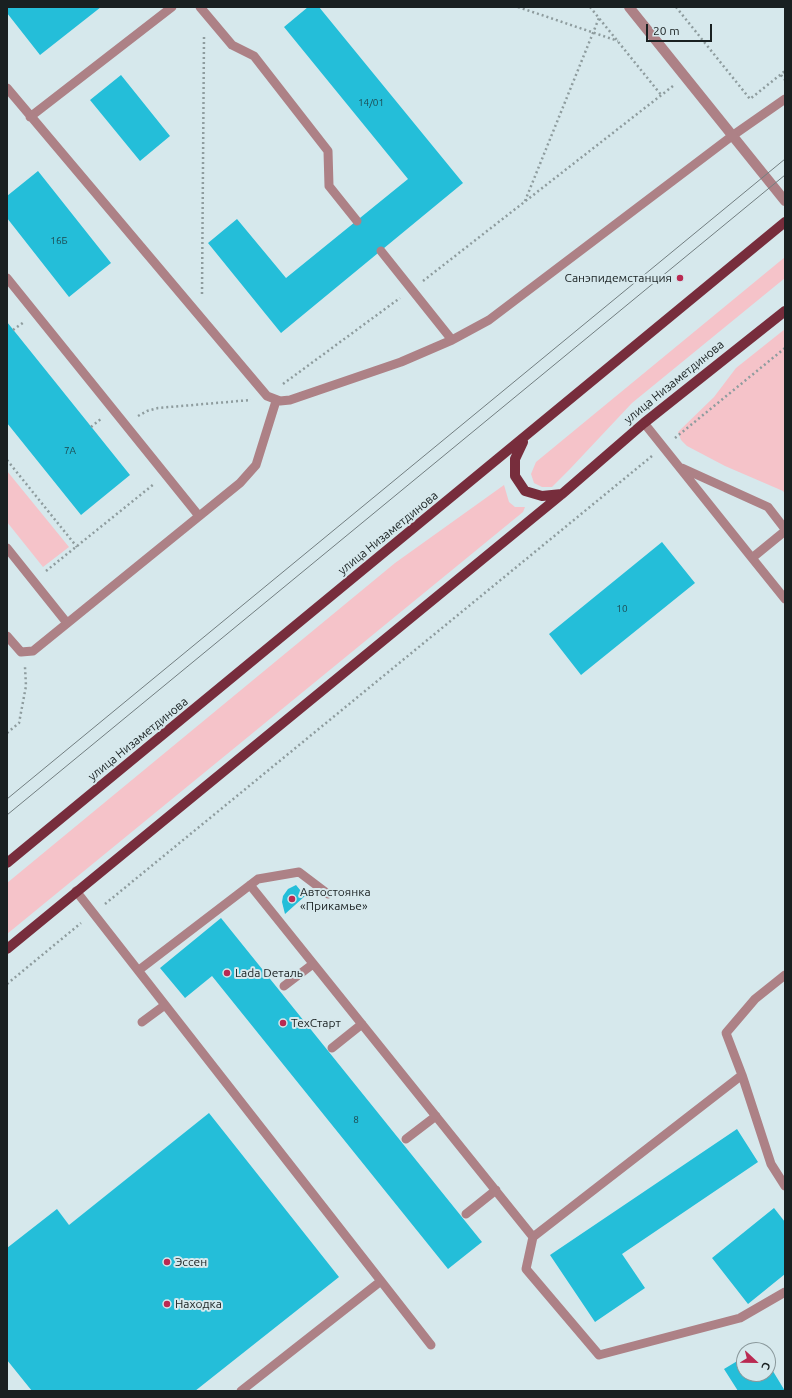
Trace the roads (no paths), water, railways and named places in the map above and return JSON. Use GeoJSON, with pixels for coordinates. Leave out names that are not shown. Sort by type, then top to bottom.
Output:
{"type":"FeatureCollection","features":[{"type":"Feature","properties":{"kind":"main road","name":"улица Низаметдинова"},"geometry":{"type":"LineString","coordinates":[[7,863],[785,222]]}},
{"type":"Feature","properties":{"kind":"main road","name":"улица Низаметдинова"},"geometry":{"type":"LineString","coordinates":[[7,949],[562,494],[644,423],[785,311]]}},
{"type":"Feature","properties":{"kind":"main road"},"geometry":{"type":"LineString","coordinates":[[524,438],[515,459],[515,476],[524,491],[542,496],[562,494]]}},
{"type":"Feature","properties":{"kind":"street"},"geometry":{"type":"LineString","coordinates":[[629,7],[785,201]]}},
{"type":"Feature","properties":{"kind":"lane"},"geometry":{"type":"LineString","coordinates":[[30,117],[172,7]]}},
{"type":"Feature","properties":{"kind":"lane"},"geometry":{"type":"LineString","coordinates":[[202,10],[232,45],[254,56],[328,151],[329,186],[357,220]]}},
{"type":"Feature","properties":{"kind":"lane"},"geometry":{"type":"LineString","coordinates":[[7,88],[267,396],[276,401],[290,400],[419,355],[452,340],[489,320],[732,136],[785,99]]}},
{"type":"Feature","properties":{"kind":"lane"},"geometry":{"type":"LineString","coordinates":[[381,251],[452,340]]}},
{"type":"Feature","properties":{"kind":"lane"},"geometry":{"type":"LineString","coordinates":[[7,278],[199,516]]}},
{"type":"Feature","properties":{"kind":"lane"},"geometry":{"type":"LineString","coordinates":[[7,636],[18,650],[25,653],[33,651],[240,484],[256,465],[276,401]]}},
{"type":"Feature","properties":{"kind":"lane"},"geometry":{"type":"LineString","coordinates":[[644,423],[681,467],[785,599]]}},
{"type":"Feature","properties":{"kind":"lane"},"geometry":{"type":"LineString","coordinates":[[681,467],[768,507],[785,530],[752,558]]}},
{"type":"Feature","properties":{"kind":"lane"},"geometry":{"type":"LineString","coordinates":[[7,548],[67,623]]}},
{"type":"Feature","properties":{"kind":"lane"},"geometry":{"type":"LineString","coordinates":[[139,970],[258,879],[299,872],[328,894]]}},
{"type":"Feature","properties":{"kind":"lane"},"geometry":{"type":"LineString","coordinates":[[250,886],[533,1237]]}},
{"type":"Feature","properties":{"kind":"lane"},"geometry":{"type":"LineString","coordinates":[[76,891],[430,1345]]}},
{"type":"Feature","properties":{"kind":"lane"},"geometry":{"type":"LineString","coordinates":[[284,986],[313,964]]}},
{"type":"Feature","properties":{"kind":"lane"},"geometry":{"type":"LineString","coordinates":[[785,975],[755,999],[726,1033],[742,1075],[771,1164],[785,1186]]}},
{"type":"Feature","properties":{"kind":"lane"},"geometry":{"type":"LineString","coordinates":[[142,1022],[165,1005]]}},
{"type":"Feature","properties":{"kind":"lane"},"geometry":{"type":"LineString","coordinates":[[332,1048],[362,1024]]}},
{"type":"Feature","properties":{"kind":"lane"},"geometry":{"type":"LineString","coordinates":[[742,1075],[533,1237],[526,1270],[599,1355],[740,1318],[785,1292]]}},
{"type":"Feature","properties":{"kind":"lane"},"geometry":{"type":"LineString","coordinates":[[406,1139],[436,1116]]}},
{"type":"Feature","properties":{"kind":"lane"},"geometry":{"type":"LineString","coordinates":[[466,1214],[496,1190]]}},
{"type":"Feature","properties":{"kind":"lane"},"geometry":{"type":"LineString","coordinates":[[241,1391],[381,1282]]}},
{"type":"Feature","properties":{"kind":"tram line"},"geometry":{"type":"LineString","coordinates":[[7,799],[785,159]]}},
{"type":"Feature","properties":{"kind":"tram line"},"geometry":{"type":"LineString","coordinates":[[7,815],[785,175]]}},
{"type":"Feature","properties":{"kind":"place","name":"Санэпидемстанция"},"geometry":{"type":"Point","coordinates":[680,278]}},
{"type":"Feature","properties":{"kind":"place","name":"Автостоянка «Прикамье»"},"geometry":{"type":"Point","coordinates":[292,899]}},
{"type":"Feature","properties":{"kind":"place","name":"Lada Dеталь"},"geometry":{"type":"Point","coordinates":[227,973]}},
{"type":"Feature","properties":{"kind":"place","name":"ТехСтарт"},"geometry":{"type":"Point","coordinates":[283,1023]}},
{"type":"Feature","properties":{"kind":"place","name":"Эссен"},"geometry":{"type":"Point","coordinates":[167,1262]}},
{"type":"Feature","properties":{"kind":"place","name":"Находка"},"geometry":{"type":"Point","coordinates":[167,1304]}}]}
